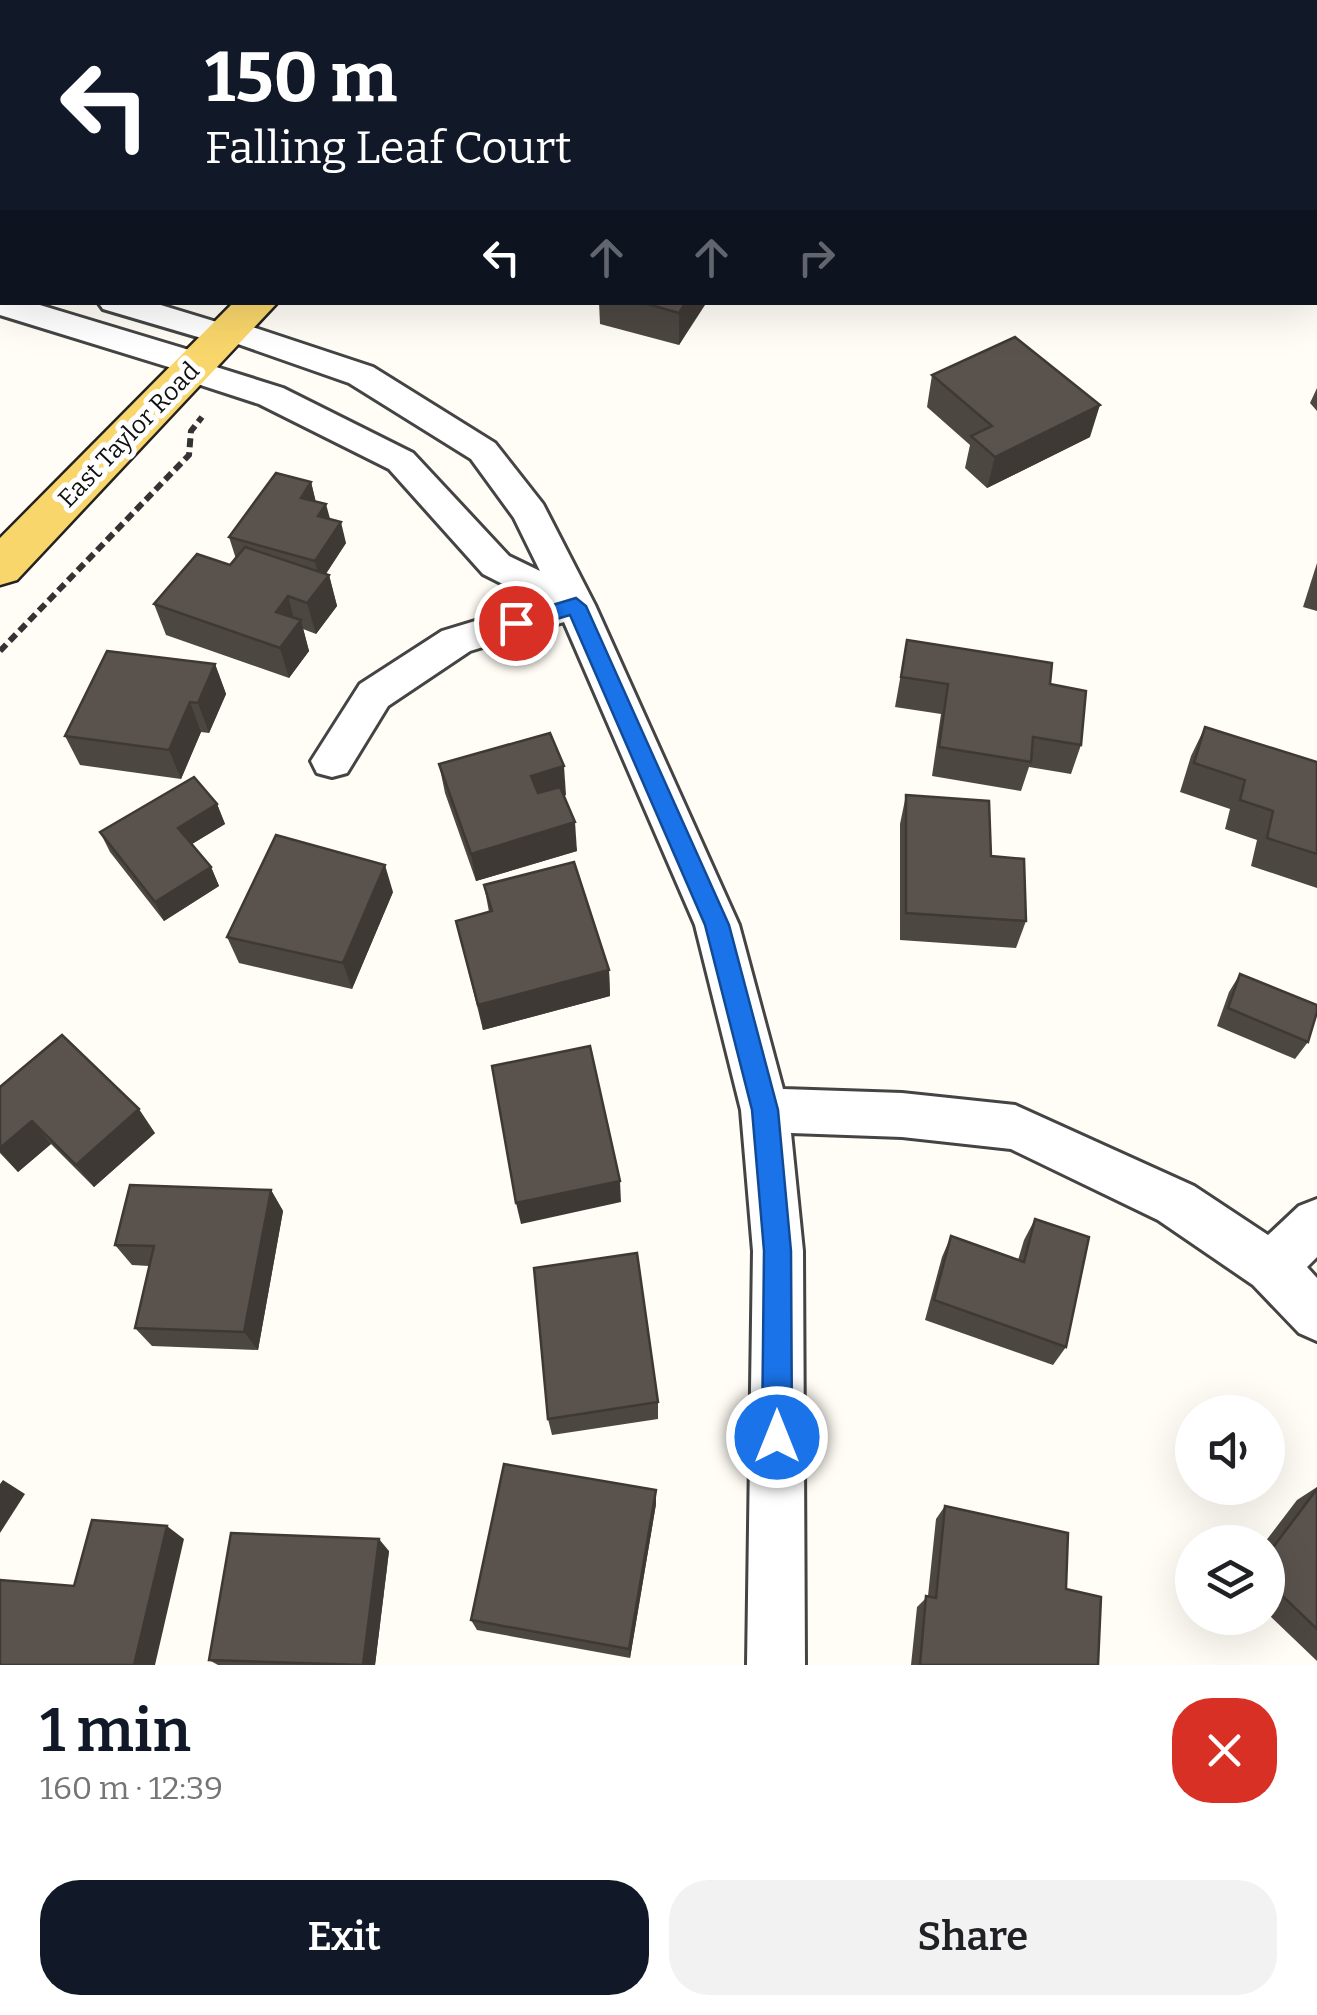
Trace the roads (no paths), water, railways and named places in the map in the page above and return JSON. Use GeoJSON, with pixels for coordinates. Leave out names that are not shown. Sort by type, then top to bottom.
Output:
{"type":"FeatureCollection","features":[{"type":"Feature","properties":{"kind":"main road","name":"East Taylor Road"},"geometry":{"type":"LineString","coordinates":[[0,568],[220,340]]}},
{"type":"Feature","properties":{"kind":"street"},"geometry":{"type":"LineString","coordinates":[[6,305],[220,340],[362,375],[483,451],[530,513],[576,606],[717,925],[765,1110],[778,1251],[776,1665]]}},
{"type":"Feature","properties":{"kind":"street"},"geometry":{"type":"LineString","coordinates":[[122,305],[220,340],[272,396],[401,461],[496,565],[576,606]]}},
{"type":"Feature","properties":{"kind":"street"},"geometry":{"type":"LineString","coordinates":[[332,761],[374,695],[456,641],[576,606]]}},
{"type":"Feature","properties":{"kind":"street"},"geometry":{"type":"LineString","coordinates":[[765,1110],[902,1115],[1015,1127],[1176,1203],[1271,1267],[1317,1316]]}},
{"type":"Feature","properties":{"kind":"street"},"geometry":{"type":"LineString","coordinates":[[1271,1267],[1317,1223]]}}]}
